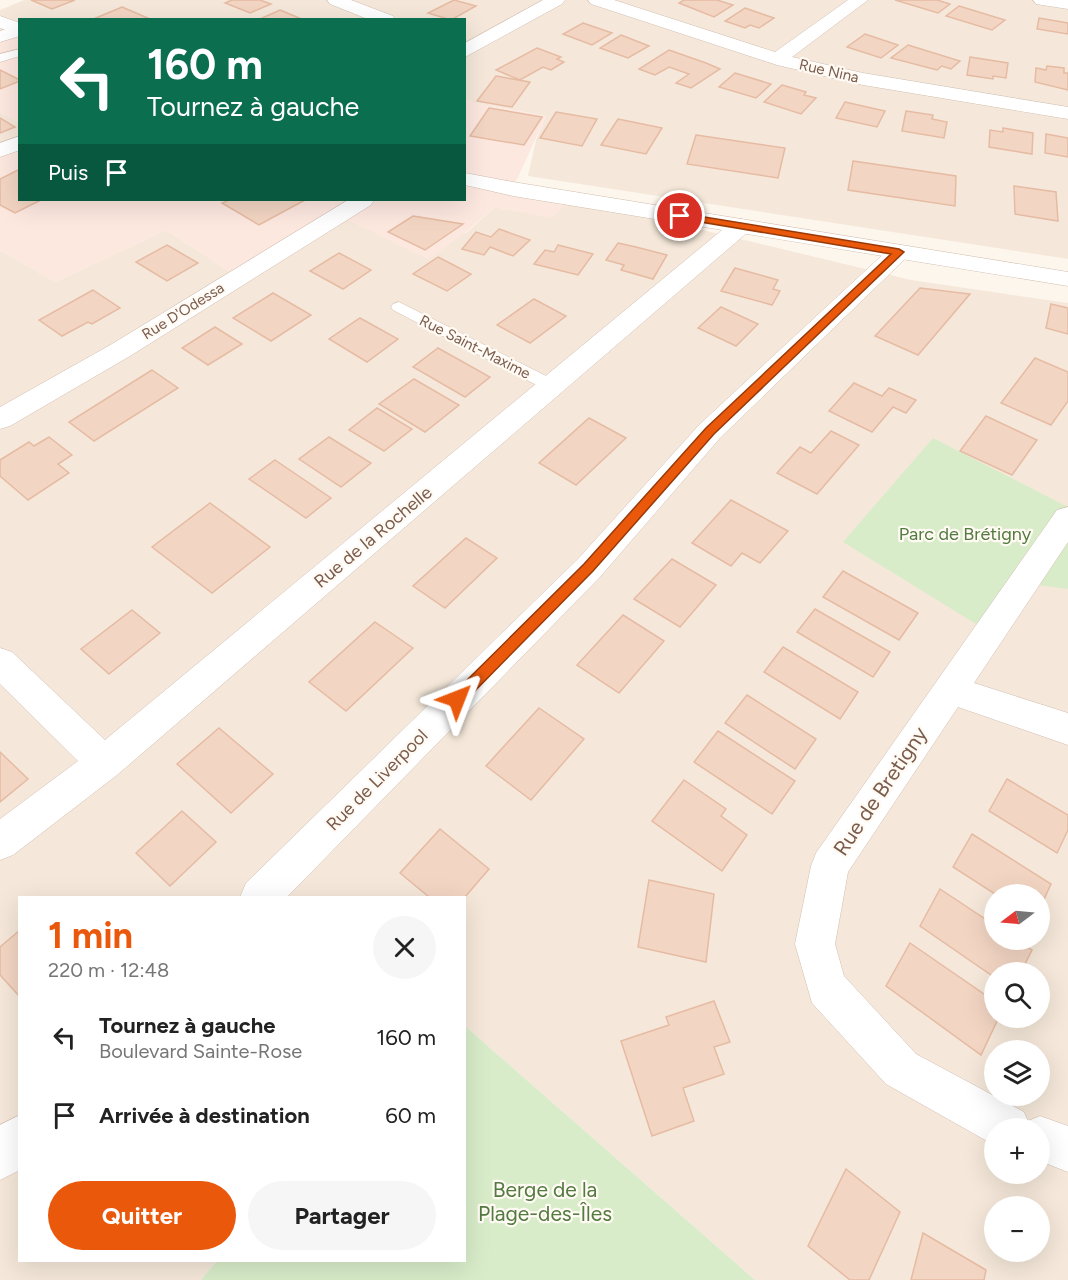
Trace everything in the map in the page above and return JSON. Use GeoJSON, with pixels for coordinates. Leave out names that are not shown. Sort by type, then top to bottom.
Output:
{"type":"FeatureCollection","features":[{"type":"Feature","properties":{"kind":"street"},"geometry":{"type":"LineString","coordinates":[[336,0],[382,18]]}},
{"type":"Feature","properties":{"kind":"street"},"geometry":{"type":"LineString","coordinates":[[466,49],[556,0]]}},
{"type":"Feature","properties":{"kind":"street","name":"Rue Nina"},"geometry":{"type":"LineString","coordinates":[[597,0],[777,59],[863,79],[1068,113]]}},
{"type":"Feature","properties":{"kind":"street"},"geometry":{"type":"LineString","coordinates":[[777,59],[859,0]]}},
{"type":"Feature","properties":{"kind":"street"},"geometry":{"type":"LineString","coordinates":[[1042,0],[1068,4]]}},
{"type":"Feature","properties":{"kind":"street"},"geometry":{"type":"LineString","coordinates":[[0,21],[18,30]]}},
{"type":"Feature","properties":{"kind":"street"},"geometry":{"type":"LineString","coordinates":[[0,37],[18,30]]}},
{"type":"Feature","properties":{"kind":"street"},"geometry":{"type":"LineString","coordinates":[[0,152],[18,143]]}},
{"type":"Feature","properties":{"kind":"street"},"geometry":{"type":"LineString","coordinates":[[466,179],[513,189],[1068,279]]}},
{"type":"Feature","properties":{"kind":"street","name":"Rue D'Odessa"},"geometry":{"type":"LineString","coordinates":[[0,419],[121,350],[361,201]]}},
{"type":"Feature","properties":{"kind":"street","name":"Rue de la Rochelle"},"geometry":{"type":"LineString","coordinates":[[0,842],[104,763],[741,226]]}},
{"type":"Feature","properties":{"kind":"street","name":"Rue de Liverpool"},"geometry":{"type":"LineString","coordinates":[[261,896],[589,568],[710,431],[899,252]]}},
{"type":"Feature","properties":{"kind":"street","name":"Rue de Bretigny"},"geometry":{"type":"LineString","coordinates":[[990,1118],[902,1069],[827,988],[815,944],[830,866],[1068,518]]}},
{"type":"Feature","properties":{"kind":"street"},"geometry":{"type":"LineString","coordinates":[[0,662],[104,763]]}},
{"type":"Feature","properties":{"kind":"street"},"geometry":{"type":"LineString","coordinates":[[949,689],[1068,729]]}},
{"type":"Feature","properties":{"kind":"street"},"geometry":{"type":"LineString","coordinates":[[0,1157],[18,1139]]}},
{"type":"Feature","properties":{"kind":"street"},"geometry":{"type":"LineString","coordinates":[[1050,1143],[1068,1149]]}},
{"type":"Feature","properties":{"kind":"lane"},"geometry":{"type":"LineString","coordinates":[[0,58],[18,53]]}},
{"type":"Feature","properties":{"kind":"lane","name":"Rue Saint-Maxime"},"geometry":{"type":"LineString","coordinates":[[399,307],[552,386]]}},
{"type":"Feature","properties":{"kind":"shaded area"},"geometry":{"type":"Polygon","coordinates":[[[24,0],[1068,0],[1068,259],[528,176],[536,140],[546,116],[466,99],[466,18],[18,18],[18,25],[0,19],[0,10],[24,0]]]}},
{"type":"Feature","properties":{"kind":"shaded area"},"geometry":{"type":"Polygon","coordinates":[[[18,30],[18,122],[0,112],[0,37],[18,30]]]}},
{"type":"Feature","properties":{"kind":"shaded area"},"geometry":{"type":"Polygon","coordinates":[[[466,99],[546,116],[513,188],[570,198],[552,218],[495,207],[466,232],[428,259],[338,215],[238,277],[166,230],[55,282],[0,250],[0,151],[18,142],[18,201],[466,201],[466,99]]]}},
{"type":"Feature","properties":{"kind":"shaded area"},"geometry":{"type":"Polygon","coordinates":[[[0,112],[18,122],[18,142],[0,151],[0,112]]]}},
{"type":"Feature","properties":{"kind":"shaded area"},"geometry":{"type":"Polygon","coordinates":[[[570,198],[911,280],[1068,303],[1068,1280],[755,1280],[466,1027],[466,896],[18,896],[18,1262],[216,1262],[201,1280],[0,1280],[0,250],[55,282],[166,230],[238,277],[338,215],[466,233],[495,207],[552,217],[570,198]]]}},
{"type":"Feature","properties":{"kind":"green space","name":"Parc de Brétigny"},"geometry":{"type":"Polygon","coordinates":[[[933,438],[1068,507],[1068,589],[1023,583],[989,632],[843,542],[933,438]]]}},
{"type":"Feature","properties":{"kind":"green space","name":"Berge de la Plage-des-Îles"},"geometry":{"type":"Polygon","coordinates":[[[466,1027],[755,1280],[201,1280],[216,1262],[466,1262],[466,1027]]]}},
{"type":"Feature","properties":{"kind":"building"},"geometry":{"type":"Polygon","coordinates":[[[31,0],[75,0],[52,9],[31,0]]]}},
{"type":"Feature","properties":{"kind":"building"},"geometry":{"type":"Polygon","coordinates":[[[232,0],[260,0],[271,4],[250,13],[225,3],[232,0]]]}},
{"type":"Feature","properties":{"kind":"building"},"geometry":{"type":"Polygon","coordinates":[[[454,0],[476,6],[455,18],[444,18],[428,13],[454,0]]]}},
{"type":"Feature","properties":{"kind":"building"},"geometry":{"type":"Polygon","coordinates":[[[684,0],[717,0],[733,5],[714,17],[679,3],[684,0]]]}},
{"type":"Feature","properties":{"kind":"building"},"geometry":{"type":"Polygon","coordinates":[[[895,0],[937,0],[950,4],[938,13],[895,0]]]}},
{"type":"Feature","properties":{"kind":"building"},"geometry":{"type":"Polygon","coordinates":[[[959,6],[1005,20],[992,30],[946,16],[959,6]]]}},
{"type":"Feature","properties":{"kind":"building"},"geometry":{"type":"Polygon","coordinates":[[[122,7],[148,18],[96,18],[122,7]]]}},
{"type":"Feature","properties":{"kind":"building"},"geometry":{"type":"Polygon","coordinates":[[[745,8],[774,18],[759,28],[750,25],[745,28],[725,21],[745,8]]]}},
{"type":"Feature","properties":{"kind":"building"},"geometry":{"type":"Polygon","coordinates":[[[280,10],[299,18],[262,18],[280,10]]]}},
{"type":"Feature","properties":{"kind":"building"},"geometry":{"type":"Polygon","coordinates":[[[1039,18],[1068,23],[1068,34],[1037,29],[1039,18]]]}},
{"type":"Feature","properties":{"kind":"building"},"geometry":{"type":"Polygon","coordinates":[[[583,23],[612,33],[592,45],[563,34],[583,23]]]}},
{"type":"Feature","properties":{"kind":"building"},"geometry":{"type":"Polygon","coordinates":[[[865,34],[898,45],[881,58],[847,47],[865,34]]]}},
{"type":"Feature","properties":{"kind":"building"},"geometry":{"type":"Polygon","coordinates":[[[621,35],[649,46],[628,58],[600,48],[621,35]]]}},
{"type":"Feature","properties":{"kind":"building"},"geometry":{"type":"Polygon","coordinates":[[[908,45],[960,61],[951,69],[942,66],[937,70],[891,58],[908,45]]]}},
{"type":"Feature","properties":{"kind":"building"},"geometry":{"type":"Polygon","coordinates":[[[537,48],[561,57],[557,59],[564,62],[551,70],[543,67],[520,80],[496,70],[537,48]]]}},
{"type":"Feature","properties":{"kind":"building"},"geometry":{"type":"Polygon","coordinates":[[[669,50],[720,69],[691,88],[676,83],[689,74],[669,67],[655,75],[639,69],[669,50]]]}},
{"type":"Feature","properties":{"kind":"building"},"geometry":{"type":"Polygon","coordinates":[[[970,57],[1008,63],[1006,78],[993,76],[993,79],[967,75],[970,57]]]}},
{"type":"Feature","properties":{"kind":"building"},"geometry":{"type":"Polygon","coordinates":[[[1047,66],[1064,68],[1064,73],[1068,73],[1068,90],[1035,82],[1036,68],[1046,70],[1047,66]]]}},
{"type":"Feature","properties":{"kind":"building"},"geometry":{"type":"Polygon","coordinates":[[[0,70],[18,79],[18,82],[0,89],[0,70]]]}},
{"type":"Feature","properties":{"kind":"building"},"geometry":{"type":"Polygon","coordinates":[[[735,73],[771,84],[756,98],[719,87],[735,73]]]}},
{"type":"Feature","properties":{"kind":"building"},"geometry":{"type":"Polygon","coordinates":[[[496,76],[530,82],[512,107],[477,101],[496,76]]]}},
{"type":"Feature","properties":{"kind":"building"},"geometry":{"type":"Polygon","coordinates":[[[782,85],[806,92],[804,95],[816,98],[801,114],[764,102],[782,85]]]}},
{"type":"Feature","properties":{"kind":"building"},"geometry":{"type":"Polygon","coordinates":[[[845,102],[885,111],[877,127],[836,118],[845,102]]]}},
{"type":"Feature","properties":{"kind":"building"},"geometry":{"type":"Polygon","coordinates":[[[489,108],[542,117],[524,145],[470,136],[489,108]]]}},
{"type":"Feature","properties":{"kind":"building"},"geometry":{"type":"Polygon","coordinates":[[[906,111],[933,115],[932,119],[947,122],[944,138],[902,131],[906,111]]]}},
{"type":"Feature","properties":{"kind":"building"},"geometry":{"type":"Polygon","coordinates":[[[556,112],[597,119],[582,146],[540,138],[556,112]]]}},
{"type":"Feature","properties":{"kind":"building"},"geometry":{"type":"Polygon","coordinates":[[[0,118],[15,127],[0,133],[0,118]]]}},
{"type":"Feature","properties":{"kind":"building"},"geometry":{"type":"Polygon","coordinates":[[[618,119],[662,128],[646,154],[601,145],[618,119]]]}},
{"type":"Feature","properties":{"kind":"building"},"geometry":{"type":"Polygon","coordinates":[[[1003,128],[1033,133],[1032,154],[989,147],[990,130],[1003,132],[1003,128]]]}},
{"type":"Feature","properties":{"kind":"building"},"geometry":{"type":"Polygon","coordinates":[[[1046,134],[1068,138],[1068,157],[1045,153],[1046,134]]]}},
{"type":"Feature","properties":{"kind":"building"},"geometry":{"type":"Polygon","coordinates":[[[696,135],[785,148],[778,178],[687,164],[696,135]]]}},
{"type":"Feature","properties":{"kind":"building"},"geometry":{"type":"Polygon","coordinates":[[[853,161],[956,176],[955,206],[848,190],[853,161]]]}},
{"type":"Feature","properties":{"kind":"building"},"geometry":{"type":"Polygon","coordinates":[[[18,170],[18,201],[39,201],[15,213],[0,205],[0,179],[18,170]]]}},
{"type":"Feature","properties":{"kind":"building"},"geometry":{"type":"Polygon","coordinates":[[[1014,186],[1056,192],[1058,221],[1015,214],[1014,186]]]}},
{"type":"Feature","properties":{"kind":"building"},"geometry":{"type":"Polygon","coordinates":[[[227,201],[303,201],[259,225],[222,203],[227,201]]]}},
{"type":"Feature","properties":{"kind":"building"},"geometry":{"type":"Polygon","coordinates":[[[413,216],[463,224],[425,250],[388,232],[413,216]]]}},
{"type":"Feature","properties":{"kind":"building"},"geometry":{"type":"Polygon","coordinates":[[[499,229],[530,240],[513,256],[490,247],[484,255],[462,249],[476,232],[491,237],[499,229]]]}},
{"type":"Feature","properties":{"kind":"building"},"geometry":{"type":"Polygon","coordinates":[[[618,243],[667,255],[653,279],[621,270],[624,265],[606,260],[618,243]]]}},
{"type":"Feature","properties":{"kind":"building"},"geometry":{"type":"Polygon","coordinates":[[[167,245],[198,263],[167,281],[136,262],[167,245]]]}},
{"type":"Feature","properties":{"kind":"building"},"geometry":{"type":"Polygon","coordinates":[[[558,245],[593,254],[578,275],[534,264],[545,250],[554,252],[558,245]]]}},
{"type":"Feature","properties":{"kind":"building"},"geometry":{"type":"Polygon","coordinates":[[[339,253],[371,270],[343,289],[310,271],[339,253]]]}},
{"type":"Feature","properties":{"kind":"building"},"geometry":{"type":"Polygon","coordinates":[[[438,257],[471,274],[447,291],[413,274],[438,257]]]}},
{"type":"Feature","properties":{"kind":"building"},"geometry":{"type":"Polygon","coordinates":[[[735,268],[778,280],[773,289],[780,291],[772,305],[721,291],[735,268]]]}},
{"type":"Feature","properties":{"kind":"building"},"geometry":{"type":"Polygon","coordinates":[[[920,288],[970,294],[918,355],[875,336],[920,288]]]}},
{"type":"Feature","properties":{"kind":"building"},"geometry":{"type":"Polygon","coordinates":[[[93,290],[120,308],[92,324],[88,322],[62,336],[39,320],[93,290]]]}},
{"type":"Feature","properties":{"kind":"building"},"geometry":{"type":"Polygon","coordinates":[[[273,293],[311,315],[271,341],[233,318],[273,293]]]}},
{"type":"Feature","properties":{"kind":"building"},"geometry":{"type":"Polygon","coordinates":[[[534,299],[566,316],[530,343],[497,325],[534,299]]]}},
{"type":"Feature","properties":{"kind":"building"},"geometry":{"type":"Polygon","coordinates":[[[1051,304],[1068,308],[1068,334],[1046,328],[1051,304]]]}},
{"type":"Feature","properties":{"kind":"building"},"geometry":{"type":"Polygon","coordinates":[[[721,307],[758,324],[736,346],[698,328],[721,307]]]}},
{"type":"Feature","properties":{"kind":"building"},"geometry":{"type":"Polygon","coordinates":[[[360,318],[398,339],[367,362],[329,339],[360,318]]]}},
{"type":"Feature","properties":{"kind":"building"},"geometry":{"type":"Polygon","coordinates":[[[215,327],[242,344],[208,365],[182,348],[215,327]]]}},
{"type":"Feature","properties":{"kind":"building"},"geometry":{"type":"Polygon","coordinates":[[[438,348],[490,377],[465,397],[413,367],[438,348]]]}},
{"type":"Feature","properties":{"kind":"building"},"geometry":{"type":"Polygon","coordinates":[[[1035,358],[1068,372],[1068,401],[1051,425],[1001,403],[1035,358]]]}},
{"type":"Feature","properties":{"kind":"building"},"geometry":{"type":"Polygon","coordinates":[[[152,370],[178,388],[94,441],[69,422],[152,370]]]}},
{"type":"Feature","properties":{"kind":"building"},"geometry":{"type":"Polygon","coordinates":[[[414,379],[459,405],[425,432],[379,404],[414,379]]]}},
{"type":"Feature","properties":{"kind":"building"},"geometry":{"type":"Polygon","coordinates":[[[854,383],[882,396],[889,388],[916,400],[906,413],[893,407],[872,432],[829,411],[854,383]]]}},
{"type":"Feature","properties":{"kind":"building"},"geometry":{"type":"Polygon","coordinates":[[[377,408],[412,429],[384,451],[349,430],[377,408]]]}},
{"type":"Feature","properties":{"kind":"building"},"geometry":{"type":"Polygon","coordinates":[[[986,416],[1037,440],[1012,475],[960,451],[986,416]]]}},
{"type":"Feature","properties":{"kind":"building"},"geometry":{"type":"Polygon","coordinates":[[[589,418],[626,438],[576,485],[539,463],[589,418]]]}},
{"type":"Feature","properties":{"kind":"building"},"geometry":{"type":"Polygon","coordinates":[[[831,431],[859,445],[817,494],[777,473],[800,447],[811,453],[831,431]]]}},
{"type":"Feature","properties":{"kind":"building"},"geometry":{"type":"Polygon","coordinates":[[[49,437],[72,455],[58,464],[69,473],[28,500],[0,476],[0,460],[29,442],[34,446],[49,437]]]}},
{"type":"Feature","properties":{"kind":"building"},"geometry":{"type":"Polygon","coordinates":[[[329,437],[371,463],[341,487],[299,459],[329,437]]]}},
{"type":"Feature","properties":{"kind":"building"},"geometry":{"type":"Polygon","coordinates":[[[275,460],[331,498],[306,518],[249,479],[275,460]]]}},
{"type":"Feature","properties":{"kind":"building"},"geometry":{"type":"Polygon","coordinates":[[[731,500],[788,531],[760,563],[742,553],[731,566],[692,543],[731,500]]]}},
{"type":"Feature","properties":{"kind":"building"},"geometry":{"type":"Polygon","coordinates":[[[210,503],[270,547],[212,593],[152,547],[210,503]]]}},
{"type":"Feature","properties":{"kind":"building"},"geometry":{"type":"Polygon","coordinates":[[[466,538],[497,558],[445,608],[413,586],[466,538]]]}},
{"type":"Feature","properties":{"kind":"building"},"geometry":{"type":"Polygon","coordinates":[[[672,559],[716,585],[680,627],[634,599],[672,559]]]}},
{"type":"Feature","properties":{"kind":"building"},"geometry":{"type":"Polygon","coordinates":[[[843,571],[918,613],[899,640],[823,597],[843,571]]]}},
{"type":"Feature","properties":{"kind":"building"},"geometry":{"type":"Polygon","coordinates":[[[815,609],[890,652],[873,677],[797,632],[815,609]]]}},
{"type":"Feature","properties":{"kind":"building"},"geometry":{"type":"Polygon","coordinates":[[[132,610],[160,633],[109,674],[81,649],[132,610]]]}},
{"type":"Feature","properties":{"kind":"building"},"geometry":{"type":"Polygon","coordinates":[[[623,615],[664,641],[619,693],[577,665],[623,615]]]}},
{"type":"Feature","properties":{"kind":"building"},"geometry":{"type":"Polygon","coordinates":[[[375,622],[413,648],[346,711],[309,682],[375,622]]]}},
{"type":"Feature","properties":{"kind":"building"},"geometry":{"type":"Polygon","coordinates":[[[783,647],[858,692],[840,719],[764,672],[783,647]]]}},
{"type":"Feature","properties":{"kind":"building"},"geometry":{"type":"Polygon","coordinates":[[[747,695],[816,739],[795,769],[725,723],[747,695]]]}},
{"type":"Feature","properties":{"kind":"building"},"geometry":{"type":"Polygon","coordinates":[[[539,708],[584,739],[531,800],[486,766],[539,708]]]}},
{"type":"Feature","properties":{"kind":"building"},"geometry":{"type":"Polygon","coordinates":[[[219,728],[273,774],[231,813],[177,764],[219,728]]]}},
{"type":"Feature","properties":{"kind":"building"},"geometry":{"type":"Polygon","coordinates":[[[718,731],[795,781],[772,814],[694,762],[718,731]]]}},
{"type":"Feature","properties":{"kind":"building"},"geometry":{"type":"Polygon","coordinates":[[[0,752],[28,779],[0,802],[0,752]]]}},
{"type":"Feature","properties":{"kind":"building"},"geometry":{"type":"Polygon","coordinates":[[[1007,779],[1068,815],[1068,830],[1057,853],[989,811],[1007,779]]]}},
{"type":"Feature","properties":{"kind":"building"},"geometry":{"type":"Polygon","coordinates":[[[684,780],[726,809],[721,816],[747,835],[722,871],[652,821],[684,780]]]}},
{"type":"Feature","properties":{"kind":"building"},"geometry":{"type":"Polygon","coordinates":[[[182,811],[216,842],[170,886],[136,853],[182,811]]]}},
{"type":"Feature","properties":{"kind":"building"},"geometry":{"type":"Polygon","coordinates":[[[440,829],[489,869],[466,896],[428,896],[400,873],[440,829]]]}},
{"type":"Feature","properties":{"kind":"building"},"geometry":{"type":"Polygon","coordinates":[[[972,834],[1051,884],[1050,886],[1050,884],[984,884],[984,887],[953,867],[972,834]]]}},
{"type":"Feature","properties":{"kind":"building"},"geometry":{"type":"Polygon","coordinates":[[[649,880],[714,894],[706,962],[638,947],[649,880]]]}},
{"type":"Feature","properties":{"kind":"building"},"geometry":{"type":"Polygon","coordinates":[[[940,889],[984,918],[984,950],[1032,950],[1026,962],[984,962],[984,970],[920,926],[940,889]]]}},
{"type":"Feature","properties":{"kind":"building"},"geometry":{"type":"Polygon","coordinates":[[[18,932],[18,995],[0,975],[0,947],[18,932]]]}},
{"type":"Feature","properties":{"kind":"building"},"geometry":{"type":"Polygon","coordinates":[[[910,943],[984,994],[984,1028],[994,1028],[988,1040],[984,1040],[981,1055],[886,986],[910,943]]]}},
{"type":"Feature","properties":{"kind":"building"},"geometry":{"type":"Polygon","coordinates":[[[714,1001],[730,1042],[714,1047],[724,1074],[683,1088],[694,1121],[652,1136],[621,1041],[669,1025],[666,1017],[714,1001]]]}},
{"type":"Feature","properties":{"kind":"building"},"geometry":{"type":"Polygon","coordinates":[[[846,1169],[900,1212],[869,1280],[850,1280],[808,1246],[846,1169]]]}},
{"type":"Feature","properties":{"kind":"building"},"geometry":{"type":"Polygon","coordinates":[[[923,1233],[986,1270],[984,1280],[911,1280],[923,1233]]]}},
{"type":"Feature","properties":{"kind":"route"},"geometry":{"type":"LineString","coordinates":[[457,699],[589,568],[710,431],[899,252],[680,216]]}}]}
